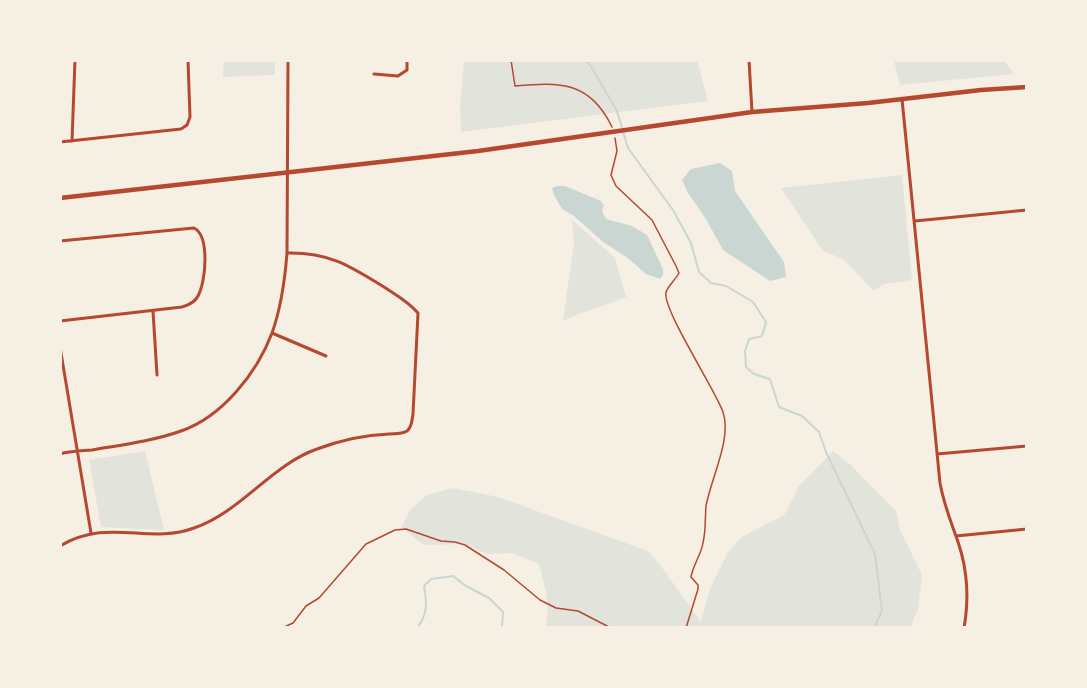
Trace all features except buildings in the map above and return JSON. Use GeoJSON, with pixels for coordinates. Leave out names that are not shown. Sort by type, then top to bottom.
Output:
{"type":"FeatureCollection","features":[{"type":"Feature","properties":{"kind":"main road"},"geometry":{"type":"LineString","coordinates":[[60,198],[478,151],[752,112],[1027,87]]}},
{"type":"Feature","properties":{"kind":"street"},"geometry":{"type":"LineString","coordinates":[[72,141],[75,60]]}},
{"type":"Feature","properties":{"kind":"street"},"geometry":{"type":"LineString","coordinates":[[60,142],[181,129],[187,125],[190,117],[188,60]]}},
{"type":"Feature","properties":{"kind":"street"},"geometry":{"type":"LineString","coordinates":[[60,454],[119,446],[183,431],[212,415],[234,393],[257,364],[272,333],[285,284],[288,253],[288,60]]}},
{"type":"Feature","properties":{"kind":"street"},"geometry":{"type":"LineString","coordinates":[[374,74],[398,75],[407,70],[407,60]]}},
{"type":"Feature","properties":{"kind":"street"},"geometry":{"type":"LineString","coordinates":[[749,60],[752,112]]}},
{"type":"Feature","properties":{"kind":"street"},"geometry":{"type":"LineString","coordinates":[[902,99],[942,498],[966,570],[968,587],[964,628]]}},
{"type":"Feature","properties":{"kind":"street"},"geometry":{"type":"LineString","coordinates":[[915,221],[1027,210]]}},
{"type":"Feature","properties":{"kind":"street"},"geometry":{"type":"LineString","coordinates":[[60,241],[187,227],[199,231],[204,240],[205,263],[198,296],[191,303],[182,307],[60,321]]}},
{"type":"Feature","properties":{"kind":"street"},"geometry":{"type":"LineString","coordinates":[[60,546],[91,533],[120,531],[166,534],[194,528],[223,512],[304,453],[348,439],[366,435],[402,433],[409,428],[413,414],[418,313],[406,302],[346,264],[321,255],[288,253]]}},
{"type":"Feature","properties":{"kind":"street"},"geometry":{"type":"LineString","coordinates":[[152,310],[157,375]]}},
{"type":"Feature","properties":{"kind":"street"},"geometry":{"type":"LineString","coordinates":[[272,333],[326,356]]}},
{"type":"Feature","properties":{"kind":"street"},"geometry":{"type":"LineString","coordinates":[[60,346],[91,533]]}},
{"type":"Feature","properties":{"kind":"street"},"geometry":{"type":"LineString","coordinates":[[937,454],[1027,446]]}},
{"type":"Feature","properties":{"kind":"street"},"geometry":{"type":"LineString","coordinates":[[956,536],[1027,529]]}},
{"type":"Feature","properties":{"kind":"path"},"geometry":{"type":"LineString","coordinates":[[511,60],[515,86],[553,83],[576,88],[595,100],[605,111]]}},
{"type":"Feature","properties":{"kind":"path"},"geometry":{"type":"LineString","coordinates":[[617,151],[611,175],[616,186],[652,220],[676,266],[679,273],[666,290],[666,298],[680,330],[724,413],[724,436],[706,507],[703,546],[691,577],[698,585],[698,589],[687,628]]}},
{"type":"Feature","properties":{"kind":"path"},"geometry":{"type":"LineString","coordinates":[[282,628],[292,623],[306,606],[319,598],[366,544],[395,530],[406,529],[441,541],[465,545],[504,570],[540,600],[556,608],[578,611],[610,628]]}},
{"type":"Feature","properties":{"kind":"shaded area"},"geometry":{"type":"Polygon","coordinates":[[[224,60],[275,60],[275,75],[223,77],[224,60]]]}},
{"type":"Feature","properties":{"kind":"shaded area"},"geometry":{"type":"Polygon","coordinates":[[[464,60],[697,60],[708,101],[461,132],[460,106],[464,60]]]}},
{"type":"Feature","properties":{"kind":"shaded area"},"geometry":{"type":"Polygon","coordinates":[[[894,60],[1004,60],[1014,74],[900,85],[894,60]]]}},
{"type":"Feature","properties":{"kind":"shaded area"},"geometry":{"type":"Polygon","coordinates":[[[720,163],[732,171],[735,191],[784,262],[786,277],[770,281],[723,250],[688,193],[682,180],[691,169],[720,163]]]}},
{"type":"Feature","properties":{"kind":"shaded area"},"geometry":{"type":"Polygon","coordinates":[[[902,175],[912,280],[884,284],[874,291],[843,259],[823,251],[781,188],[902,175]]]}},
{"type":"Feature","properties":{"kind":"shaded area"},"geometry":{"type":"Polygon","coordinates":[[[565,186],[601,201],[604,205],[602,211],[606,219],[632,226],[647,235],[663,269],[660,279],[646,274],[629,259],[602,241],[574,216],[562,209],[552,188],[565,186]]]}},
{"type":"Feature","properties":{"kind":"shaded area"},"geometry":{"type":"Polygon","coordinates":[[[572,220],[615,258],[626,297],[563,321],[574,243],[572,220]]]}},
{"type":"Feature","properties":{"kind":"shaded area"},"geometry":{"type":"Polygon","coordinates":[[[145,451],[164,530],[101,527],[89,460],[145,451]]]}},
{"type":"Feature","properties":{"kind":"shaded area"},"geometry":{"type":"Polygon","coordinates":[[[833,451],[851,465],[896,511],[900,530],[922,575],[918,609],[910,628],[545,628],[548,613],[539,564],[512,553],[486,554],[465,544],[424,545],[401,527],[410,510],[427,495],[453,488],[498,497],[648,551],[701,622],[710,589],[728,552],[742,537],[784,515],[799,486],[833,451]]]}},
{"type":"Feature","properties":{"kind":"waterway"},"geometry":{"type":"LineString","coordinates":[[585,60],[617,111],[628,148],[673,210],[691,243],[699,272],[711,283],[726,286],[753,302],[766,322],[762,336],[749,339],[745,351],[746,367],[754,374],[770,379],[779,407],[802,416],[819,432],[826,452],[875,554],[882,611],[874,628]]}},
{"type":"Feature","properties":{"kind":"waterway"},"geometry":{"type":"LineString","coordinates":[[417,628],[426,608],[424,586],[431,579],[453,576],[489,598],[503,612],[502,627],[519,628]]}}]}
